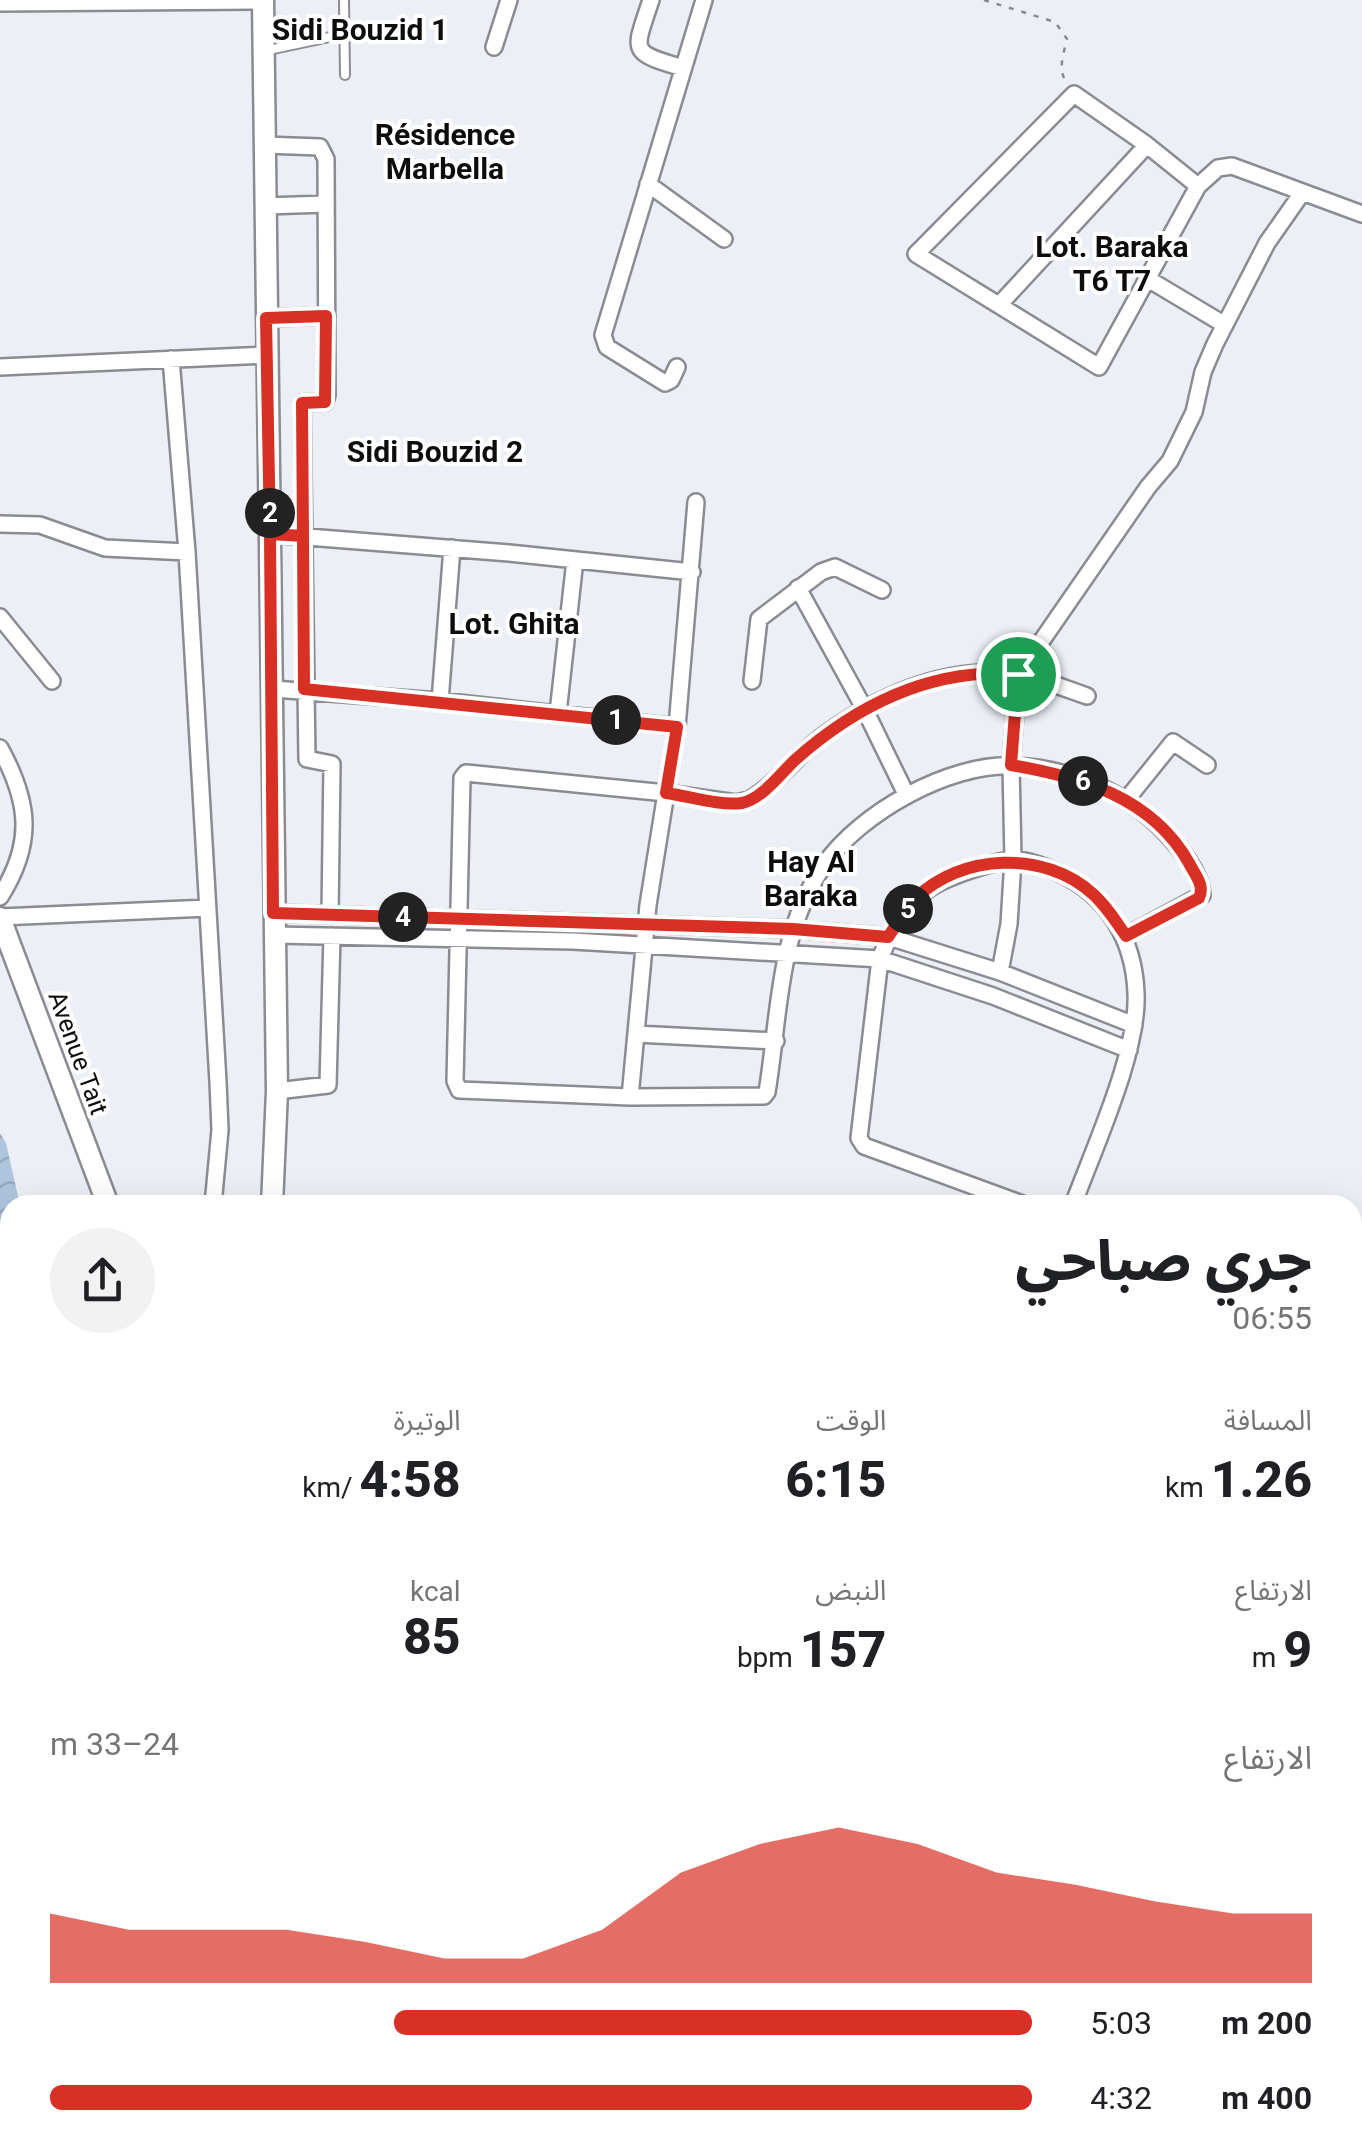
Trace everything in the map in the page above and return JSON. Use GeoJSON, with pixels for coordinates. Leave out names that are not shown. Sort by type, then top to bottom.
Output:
{"type":"FeatureCollection","features":[{"type":"Feature","properties":{"kind":"street"},"geometry":{"type":"LineString","coordinates":[[0,3],[263,0],[273,688],[276,1091],[272,1195]]}},
{"type":"Feature","properties":{"kind":"street"},"geometry":{"type":"LineString","coordinates":[[494,46],[509,0]]}},
{"type":"Feature","properties":{"kind":"street"},"geometry":{"type":"LineString","coordinates":[[651,0],[638,41],[640,51],[648,58],[683,68]]}},
{"type":"Feature","properties":{"kind":"street"},"geometry":{"type":"LineString","coordinates":[[677,367],[672,380],[666,383],[610,350],[603,339],[704,0]]}},
{"type":"Feature","properties":{"kind":"street"},"geometry":{"type":"LineString","coordinates":[[1198,186],[1148,145],[1074,94],[916,254],[1099,367],[1198,186],[1218,168],[1232,166],[1362,214]]}},
{"type":"Feature","properties":{"kind":"street"},"geometry":{"type":"LineString","coordinates":[[264,144],[320,147],[326,160],[325,402],[268,402]]}},
{"type":"Feature","properties":{"kind":"street"},"geometry":{"type":"LineString","coordinates":[[999,305],[1148,145]]}},
{"type":"Feature","properties":{"kind":"street"},"geometry":{"type":"LineString","coordinates":[[648,184],[724,240]]}},
{"type":"Feature","properties":{"kind":"street"},"geometry":{"type":"LineString","coordinates":[[1000,972],[1013,860],[1011,765],[1018,674],[1170,461],[1194,412],[1202,372],[1225,325],[1267,243],[1302,193]]}},
{"type":"Feature","properties":{"kind":"street"},"geometry":{"type":"LineString","coordinates":[[265,206],[326,204]]}},
{"type":"Feature","properties":{"kind":"street"},"geometry":{"type":"LineString","coordinates":[[1148,278],[1225,325]]}},
{"type":"Feature","properties":{"kind":"street"},"geometry":{"type":"LineString","coordinates":[[266,318],[326,316]]}},
{"type":"Feature","properties":{"kind":"street"},"geometry":{"type":"LineString","coordinates":[[0,368],[268,355]]}},
{"type":"Feature","properties":{"kind":"street"},"geometry":{"type":"LineString","coordinates":[[172,359],[220,1130],[213,1195]]}},
{"type":"Feature","properties":{"kind":"street"},"geometry":{"type":"LineString","coordinates":[[302,403],[307,759]]}},
{"type":"Feature","properties":{"kind":"street"},"geometry":{"type":"LineString","coordinates":[[273,688],[558,712],[677,727],[696,502]]}},
{"type":"Feature","properties":{"kind":"street"},"geometry":{"type":"LineString","coordinates":[[0,524],[40,524],[106,548],[187,552]]}},
{"type":"Feature","properties":{"kind":"street"},"geometry":{"type":"LineString","coordinates":[[270,534],[692,572]]}},
{"type":"Feature","properties":{"kind":"street"},"geometry":{"type":"LineString","coordinates":[[440,701],[452,548]]}},
{"type":"Feature","properties":{"kind":"street"},"geometry":{"type":"LineString","coordinates":[[558,712],[575,560]]}},
{"type":"Feature","properties":{"kind":"street"},"geometry":{"type":"LineString","coordinates":[[752,681],[759,620],[798,588],[835,566],[882,590]]}},
{"type":"Feature","properties":{"kind":"street"},"geometry":{"type":"LineString","coordinates":[[798,588],[906,794]]}},
{"type":"Feature","properties":{"kind":"street"},"geometry":{"type":"LineString","coordinates":[[0,617],[52,681]]}},
{"type":"Feature","properties":{"kind":"street"},"geometry":{"type":"LineString","coordinates":[[1087,696],[1018,674],[983,672],[955,676],[886,697],[818,740],[749,800],[736,803],[466,773],[462,778],[457,1088],[480,1093],[764,1096],[768,1092],[776,1041],[784,954],[807,893],[824,864],[864,822],[906,794],[949,778],[1011,765],[1091,783],[1127,799],[1180,848],[1202,891],[1199,898],[1126,936]]}},
{"type":"Feature","properties":{"kind":"street"},"geometry":{"type":"LineString","coordinates":[[1127,799],[1173,742],[1207,766]]}},
{"type":"Feature","properties":{"kind":"street"},"geometry":{"type":"LineString","coordinates":[[0,748],[23,799],[24,822],[24,850],[0,897]]}},
{"type":"Feature","properties":{"kind":"street"},"geometry":{"type":"LineString","coordinates":[[271,758],[332,764],[330,914]]}},
{"type":"Feature","properties":{"kind":"street"},"geometry":{"type":"LineString","coordinates":[[630,1096],[646,926],[666,793]]}},
{"type":"Feature","properties":{"kind":"street"},"geometry":{"type":"LineString","coordinates":[[998,1195],[860,1143],[858,1134],[880,959],[888,937],[917,897],[937,884],[982,866],[1013,860],[1038,864],[1091,892],[1126,936],[1137,995],[1134,1024],[1129,1050],[1077,1195]]}},
{"type":"Feature","properties":{"kind":"street"},"geometry":{"type":"LineString","coordinates":[[0,918],[208,908]]}},
{"type":"Feature","properties":{"kind":"street"},"geometry":{"type":"LineString","coordinates":[[273,913],[793,929],[888,937],[1000,972],[1134,1024]]}},
{"type":"Feature","properties":{"kind":"street","name":"Avenue Tait"},"geometry":{"type":"LineString","coordinates":[[0,918],[104,1195]]}},
{"type":"Feature","properties":{"kind":"street"},"geometry":{"type":"LineString","coordinates":[[274,935],[645,944],[880,959],[993,996],[1129,1050]]}},
{"type":"Feature","properties":{"kind":"street"},"geometry":{"type":"LineString","coordinates":[[276,1091],[328,1086],[332,936]]}},
{"type":"Feature","properties":{"kind":"street"},"geometry":{"type":"LineString","coordinates":[[636,1034],[776,1041]]}},
{"type":"Feature","properties":{"kind":"lane"},"geometry":{"type":"LineString","coordinates":[[344,0],[345,76]]}},
{"type":"Feature","properties":{"kind":"lane"},"geometry":{"type":"LineString","coordinates":[[264,51],[344,34]]}},
{"type":"Feature","properties":{"kind":"path"},"geometry":{"type":"LineString","coordinates":[[984,0],[1055,22],[1067,40],[1062,75],[1074,94]]}},
{"type":"Feature","properties":{"kind":"path"},"geometry":{"type":"LineString","coordinates":[[666,793],[677,727]]}},
{"type":"Feature","properties":{"kind":"water"},"geometry":{"type":"Polygon","coordinates":[[[0,1133],[6,1143],[18,1195],[0,1195],[0,1133]]]}},
{"type":"Feature","properties":{"kind":"district","name":"Sidi Bouzid 1"},"geometry":{"type":"Point","coordinates":[360,29]}},
{"type":"Feature","properties":{"kind":"district","name":"Résidence Marbella"},"geometry":{"type":"Point","coordinates":[445,151]}},
{"type":"Feature","properties":{"kind":"district","name":"Lot. Baraka T6 T7"},"geometry":{"type":"Point","coordinates":[1112,263]}},
{"type":"Feature","properties":{"kind":"district","name":"Sidi Bouzid 2"},"geometry":{"type":"Point","coordinates":[435,451]}},
{"type":"Feature","properties":{"kind":"district","name":"Lot. Ghita"},"geometry":{"type":"Point","coordinates":[514,623]}},
{"type":"Feature","properties":{"kind":"district","name":"Hay Al Baraka"},"geometry":{"type":"Point","coordinates":[811,878]}},
{"type":"Feature","properties":{"kind":"route"},"geometry":{"type":"LineString","coordinates":[[1018,674],[983,672],[955,676],[886,697],[818,740],[757,796],[736,803],[666,793],[677,727],[304,689],[303,536],[270,534],[266,318],[326,316],[327,395],[320,404],[302,403],[303,536],[270,534],[273,913],[793,929],[888,937],[917,897],[937,884],[982,866],[1013,860],[1038,864],[1091,892],[1126,936],[1199,898],[1201,886],[1180,848],[1127,799],[1091,783],[1011,765],[1018,674]]}}]}
